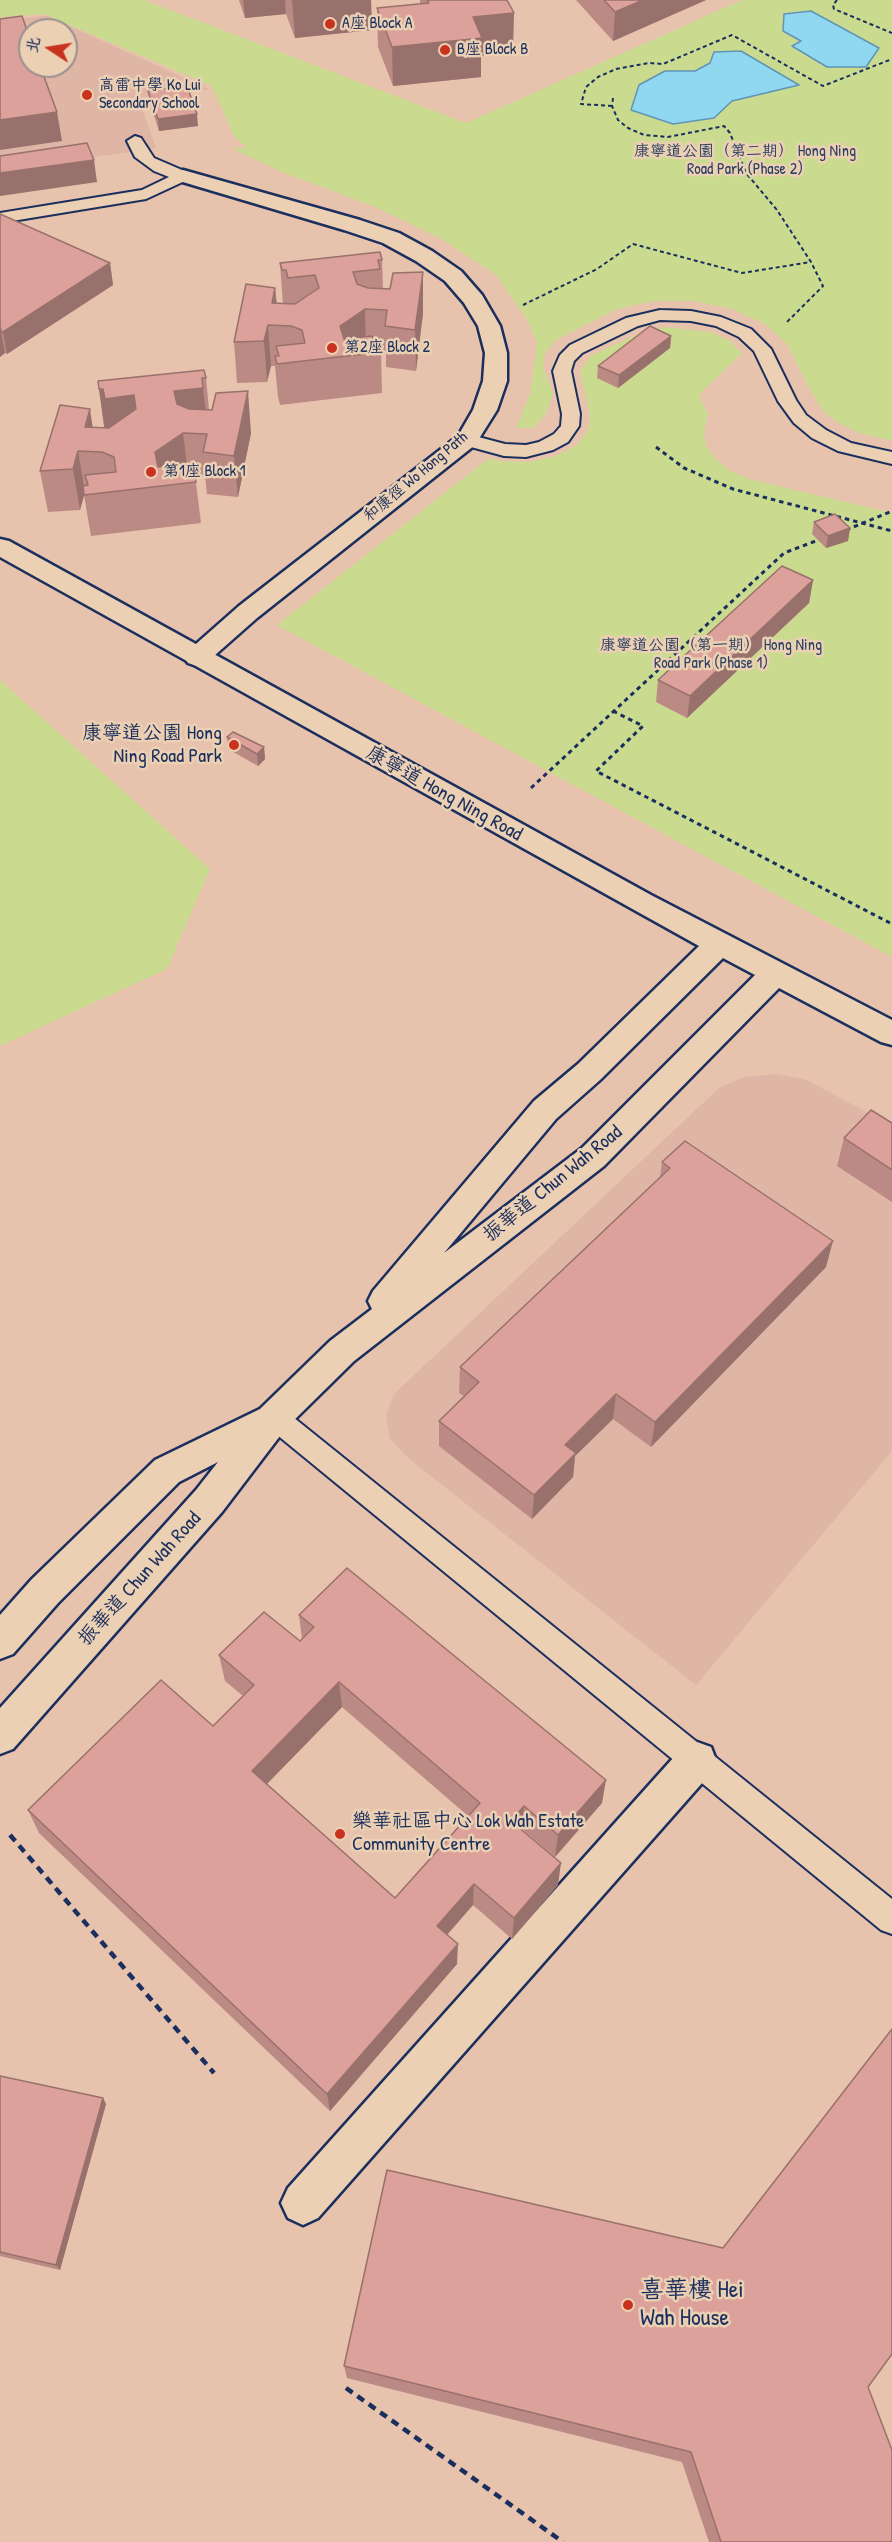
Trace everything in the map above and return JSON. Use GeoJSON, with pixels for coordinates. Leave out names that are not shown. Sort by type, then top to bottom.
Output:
{"type":"FeatureCollection","features":[{"type":"Feature","properties":{"kind":"main road","name":"和康徑 Wo Hong Path"},"geometry":{"type":"LineString","coordinates":[[183,176],[391,238],[424,256],[453,276],[474,300],[489,326],[496,353],[495,381],[484,410],[466,440],[248,612],[197,657]]}},
{"type":"Feature","properties":{"kind":"main road","name":"康寧道 Hong Ning Road"},"geometry":{"type":"LineString","coordinates":[[0,547],[719,944],[892,1034]]}},
{"type":"Feature","properties":{"kind":"main road","name":"振華道 Chun Wah Road"},"geometry":{"type":"LineString","coordinates":[[0,1736],[209,1501],[274,1417],[342,1351],[546,1110],[589,1072],[719,944]]}},
{"type":"Feature","properties":{"kind":"main road","name":"振華道 Chun Wah Road"},"geometry":{"type":"LineString","coordinates":[[342,1351],[593,1156],[775,974]]}},
{"type":"Feature","properties":{"kind":"main road","name":"振華道 Chun Wah Road"},"geometry":{"type":"LineString","coordinates":[[0,1642],[45,1591],[167,1471],[274,1417]]}},
{"type":"Feature","properties":{"kind":"main road"},"geometry":{"type":"LineString","coordinates":[[303,2203],[697,1760]]}},
{"type":"Feature","properties":{"kind":"lane"},"geometry":{"type":"LineString","coordinates":[[135,141],[141,154],[148,161],[183,176]]}},
{"type":"Feature","properties":{"kind":"lane"},"geometry":{"type":"LineString","coordinates":[[0,218],[146,194],[183,176]]}},
{"type":"Feature","properties":{"kind":"lane"},"geometry":{"type":"LineString","coordinates":[[466,440],[504,450],[526,451],[546,446],[561,438],[570,426],[571,414],[562,371],[566,359],[576,349],[632,322],[660,315],[691,316],[721,322],[745,333],[762,349],[787,402],[800,419],[819,434],[845,447],[892,458]]}},
{"type":"Feature","properties":{"kind":"lane"},"geometry":{"type":"LineString","coordinates":[[274,1417],[892,1919]]}},
{"type":"Feature","properties":{"kind":"path"},"geometry":{"type":"LineString","coordinates":[[837,0],[833,5],[834,9],[892,33]]}},
{"type":"Feature","properties":{"kind":"path"},"geometry":{"type":"LineString","coordinates":[[612,106],[581,104],[586,87],[598,77],[616,69],[643,63],[663,64],[732,35],[823,86],[892,59]]}},
{"type":"Feature","properties":{"kind":"path"},"geometry":{"type":"LineString","coordinates":[[613,98],[612,106],[618,120],[628,128],[644,135],[668,137],[724,126],[746,173],[777,210],[811,262],[823,286],[784,325]]}},
{"type":"Feature","properties":{"kind":"path"},"geometry":{"type":"LineString","coordinates":[[522,306],[597,269],[633,244],[742,273],[811,262]]}},
{"type":"Feature","properties":{"kind":"path"},"geometry":{"type":"LineString","coordinates":[[656,447],[684,468],[733,489],[892,531]]}},
{"type":"Feature","properties":{"kind":"path"},"geometry":{"type":"LineString","coordinates":[[839,533],[892,511]]}},
{"type":"Feature","properties":{"kind":"path"},"geometry":{"type":"LineString","coordinates":[[531,788],[784,553],[828,537]]}},
{"type":"Feature","properties":{"kind":"path"},"geometry":{"type":"LineString","coordinates":[[613,711],[643,726],[596,771],[892,924]]}},
{"type":"Feature","properties":{"kind":"path"},"geometry":{"type":"LineString","coordinates":[[10,1835],[214,2073]]}},
{"type":"Feature","properties":{"kind":"path"},"geometry":{"type":"LineString","coordinates":[[346,2388],[563,2542]]}},
{"type":"Feature","properties":{"kind":"shaded area","name":"高雷中學 Ko Lui Secondary School"},"geometry":{"type":"Polygon","coordinates":[[[47,16],[51,18],[24,18],[47,16]]]}},
{"type":"Feature","properties":{"kind":"shaded area","name":"高雷中學 Ko Lui Secondary School"},"geometry":{"type":"Polygon","coordinates":[[[18,18],[18,78],[78,78],[78,30],[209,89],[139,100],[156,148],[0,171],[0,20],[18,18]]]}},
{"type":"Feature","properties":{"kind":"shaded area"},"geometry":{"type":"Polygon","coordinates":[[[777,1074],[807,1080],[892,1126],[892,1451],[696,1685],[408,1458],[390,1439],[386,1416],[394,1394],[719,1088],[744,1077],[777,1074]]]}},
{"type":"Feature","properties":{"kind":"green space","name":"康寧道公園（第二期） Hong Ning Road Park (Phase 2)"},"geometry":{"type":"Polygon","coordinates":[[[0,0],[144,0],[466,123],[742,0],[892,0],[892,441],[859,433],[824,412],[787,344],[765,324],[732,309],[694,301],[654,301],[617,309],[556,340],[545,353],[543,368],[553,393],[546,414],[533,428],[516,428],[530,394],[537,344],[528,321],[495,274],[440,238],[373,206],[282,172],[231,148],[247,148],[234,136],[212,86],[78,29],[78,18],[53,18],[44,14],[0,17],[0,0]]]}},
{"type":"Feature","properties":{"kind":"green space","name":"康寧道公園（第一期） Hong Ning Road Park (Phase 1)"},"geometry":{"type":"Polygon","coordinates":[[[665,327],[711,332],[730,341],[742,353],[699,395],[708,414],[704,433],[706,446],[730,471],[749,479],[892,513],[892,957],[277,625],[489,458],[500,461],[529,462],[556,456],[577,445],[589,429],[590,414],[580,372],[590,356],[643,332],[665,327]]]}},
{"type":"Feature","properties":{"kind":"green space"},"geometry":{"type":"Polygon","coordinates":[[[0,680],[210,869],[167,969],[0,1046],[0,680]]]}},
{"type":"Feature","properties":{"kind":"water"},"geometry":{"type":"Polygon","coordinates":[[[811,11],[879,48],[866,67],[827,67],[792,46],[801,41],[783,31],[784,14],[811,11]]]}},
{"type":"Feature","properties":{"kind":"water"},"geometry":{"type":"Polygon","coordinates":[[[741,51],[799,85],[732,101],[714,118],[673,124],[631,110],[639,85],[665,71],[695,71],[710,63],[714,52],[741,51]]]}},
{"type":"Feature","properties":{"kind":"building"},"geometry":{"type":"Polygon","coordinates":[[[427,0],[507,0],[514,13],[473,17],[482,38],[392,47],[377,8],[429,3],[427,0]]]}},
{"type":"Feature","properties":{"kind":"building"},"geometry":{"type":"Polygon","coordinates":[[[604,0],[643,0],[615,12],[604,0]]]}},
{"type":"Feature","properties":{"kind":"building"},"geometry":{"type":"Polygon","coordinates":[[[22,16],[23,18],[18,18],[18,78],[44,78],[57,112],[0,120],[0,19],[22,16]]]}},
{"type":"Feature","properties":{"kind":"building"},"geometry":{"type":"Polygon","coordinates":[[[187,86],[197,114],[158,119],[148,91],[187,86]]]}},
{"type":"Feature","properties":{"kind":"building"},"geometry":{"type":"Polygon","coordinates":[[[87,143],[94,160],[0,173],[0,156],[87,143]]]}},
{"type":"Feature","properties":{"kind":"building"},"geometry":{"type":"Polygon","coordinates":[[[0,214],[110,263],[3,332],[0,326],[0,214]]]}},
{"type":"Feature","properties":{"kind":"building"},"geometry":{"type":"Polygon","coordinates":[[[380,252],[382,260],[378,260],[380,269],[353,272],[357,284],[368,288],[390,289],[393,273],[423,272],[415,330],[385,326],[387,310],[365,309],[340,326],[344,339],[372,336],[381,352],[277,364],[275,356],[279,356],[276,346],[305,343],[302,330],[291,326],[268,325],[264,341],[234,342],[246,284],[275,288],[272,303],[295,304],[319,288],[315,275],[288,278],[286,270],[282,270],[280,263],[380,252]]]}},
{"type":"Feature","properties":{"kind":"building"},"geometry":{"type":"Polygon","coordinates":[[[650,326],[671,336],[619,375],[598,366],[650,326]]]}},
{"type":"Feature","properties":{"kind":"building"},"geometry":{"type":"Polygon","coordinates":[[[204,370],[206,378],[202,378],[203,388],[174,391],[177,404],[189,409],[212,410],[216,393],[248,391],[234,456],[203,452],[207,434],[183,433],[155,452],[158,467],[189,463],[190,474],[194,473],[196,482],[84,495],[83,486],[88,485],[85,475],[116,472],[114,457],[102,452],[78,451],[73,469],[40,471],[60,405],[90,409],[85,427],[109,428],[136,409],[134,395],[105,399],[103,389],[99,389],[98,381],[204,370]]]}},
{"type":"Feature","properties":{"kind":"building"},"geometry":{"type":"Polygon","coordinates":[[[835,514],[850,528],[828,536],[814,522],[835,514]]]}},
{"type":"Feature","properties":{"kind":"building"},"geometry":{"type":"Polygon","coordinates":[[[782,566],[813,580],[690,696],[658,680],[782,566]]]}},
{"type":"Feature","properties":{"kind":"building"},"geometry":{"type":"Polygon","coordinates":[[[233,732],[264,747],[257,754],[227,737],[233,732]]]}},
{"type":"Feature","properties":{"kind":"building"},"geometry":{"type":"Polygon","coordinates":[[[871,1110],[892,1123],[892,1170],[844,1138],[871,1110]]]}},
{"type":"Feature","properties":{"kind":"building"},"geometry":{"type":"Polygon","coordinates":[[[685,1141],[833,1241],[655,1422],[616,1394],[565,1445],[576,1453],[534,1495],[439,1421],[479,1382],[460,1367],[670,1168],[662,1162],[685,1141]]]}},
{"type":"Feature","properties":{"kind":"building","name":"樂華社區中心 Lok Wah Estate Community Centre"},"geometry":{"type":"Polygon","coordinates":[[[347,1568],[606,1780],[558,1835],[524,1806],[511,1821],[561,1863],[514,1918],[474,1884],[437,1926],[458,1944],[327,2094],[28,1810],[161,1680],[213,1726],[254,1685],[219,1655],[264,1612],[300,1641],[314,1627],[299,1615],[347,1568]],[[339,1682],[252,1771],[395,1898],[480,1803],[339,1682]]]}},
{"type":"Feature","properties":{"kind":"building","name":"喜華樓 Hei Wah House"},"geometry":{"type":"Polygon","coordinates":[[[892,2029],[892,2354],[868,2387],[892,2450],[892,2542],[721,2542],[691,2452],[344,2366],[387,2170],[723,2248],[892,2029]]]}},
{"type":"Feature","properties":{"kind":"building"},"geometry":{"type":"Polygon","coordinates":[[[0,2076],[103,2098],[56,2265],[0,2252],[0,2076]]]}},
{"type":"Feature","properties":{"kind":"place","name":"A座 Block A"},"geometry":{"type":"Point","coordinates":[330,24]}},
{"type":"Feature","properties":{"kind":"place","name":"B座 Block B"},"geometry":{"type":"Point","coordinates":[445,50]}},
{"type":"Feature","properties":{"kind":"place","name":"高雷中學 Ko Lui Secondary School"},"geometry":{"type":"Point","coordinates":[87,95]}},
{"type":"Feature","properties":{"kind":"place","name":"第2座 Block 2"},"geometry":{"type":"Point","coordinates":[332,348]}},
{"type":"Feature","properties":{"kind":"place","name":"第1座 Block 1"},"geometry":{"type":"Point","coordinates":[151,472]}},
{"type":"Feature","properties":{"kind":"place","name":"康寧道公園 Hong Ning Road Park"},"geometry":{"type":"Point","coordinates":[234,745]}},
{"type":"Feature","properties":{"kind":"place","name":"樂華社區中心 Lok Wah Estate Community Centre"},"geometry":{"type":"Point","coordinates":[340,1834]}},
{"type":"Feature","properties":{"kind":"place","name":"喜華樓 Hei Wah House"},"geometry":{"type":"Point","coordinates":[628,2305]}}]}
